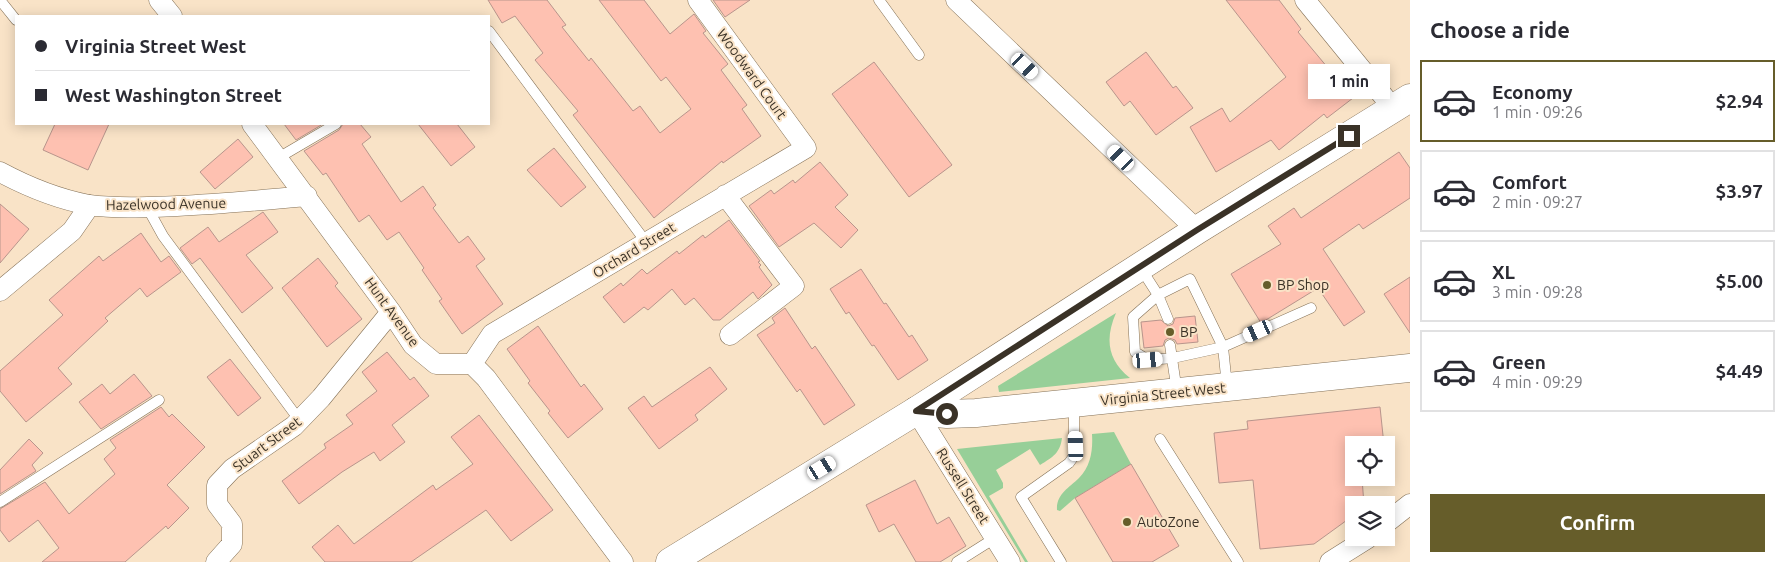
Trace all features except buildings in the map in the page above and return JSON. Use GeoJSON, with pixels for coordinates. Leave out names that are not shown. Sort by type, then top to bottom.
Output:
{"type":"FeatureCollection","features":[{"type":"Feature","properties":{"kind":"main road"},"geometry":{"type":"LineString","coordinates":[[670,562],[916,411],[1140,266],[1402,103]]}},
{"type":"Feature","properties":{"kind":"main road","name":"Virginia Street West"},"geometry":{"type":"LineString","coordinates":[[916,411],[947,414],[976,413],[1410,368]]}},
{"type":"Feature","properties":{"kind":"street","name":"Woodward Court"},"geometry":{"type":"LineString","coordinates":[[698,0],[806,148]]}},
{"type":"Feature","properties":{"kind":"street"},"geometry":{"type":"LineString","coordinates":[[956,0],[1197,230]]}},
{"type":"Feature","properties":{"kind":"street"},"geometry":{"type":"LineString","coordinates":[[1304,0],[1402,103]]}},
{"type":"Feature","properties":{"kind":"street","name":"Hunt Avenue"},"geometry":{"type":"LineString","coordinates":[[253,125],[307,196],[413,345],[436,364],[472,364]]}},
{"type":"Feature","properties":{"kind":"street","name":"Orchard Street"},"geometry":{"type":"LineString","coordinates":[[472,364],[492,334],[806,148]]}},
{"type":"Feature","properties":{"kind":"street","name":"Hazelwood Avenue"},"geometry":{"type":"LineString","coordinates":[[0,172],[17,182],[57,197],[90,205],[147,207],[233,203],[307,196]]}},
{"type":"Feature","properties":{"kind":"street"},"geometry":{"type":"LineString","coordinates":[[725,195],[794,286],[730,335]]}},
{"type":"Feature","properties":{"kind":"street"},"geometry":{"type":"LineString","coordinates":[[0,291],[72,231],[90,205]]}},
{"type":"Feature","properties":{"kind":"street","name":"Stuart Street"},"geometry":{"type":"LineString","coordinates":[[216,562],[232,544],[232,524],[217,504],[217,485],[232,469],[300,421],[391,312]]}},
{"type":"Feature","properties":{"kind":"street"},"geometry":{"type":"LineString","coordinates":[[472,364],[486,378],[623,562]]}},
{"type":"Feature","properties":{"kind":"street","name":"Russell Street"},"geometry":{"type":"LineString","coordinates":[[916,411],[1010,562]]}},
{"type":"Feature","properties":{"kind":"street"},"geometry":{"type":"LineString","coordinates":[[1395,516],[1410,504]]}},
{"type":"Feature","properties":{"kind":"street"},"geometry":{"type":"LineString","coordinates":[[1330,562],[1355,546]]}},
{"type":"Feature","properties":{"kind":"lane"},"geometry":{"type":"LineString","coordinates":[[0,0],[15,19]]}},
{"type":"Feature","properties":{"kind":"lane"},"geometry":{"type":"LineString","coordinates":[[879,0],[919,55]]}},
{"type":"Feature","properties":{"kind":"lane"},"geometry":{"type":"LineString","coordinates":[[490,32],[515,69],[646,242]]}},
{"type":"Feature","properties":{"kind":"lane"},"geometry":{"type":"LineString","coordinates":[[278,158],[334,125]]}},
{"type":"Feature","properties":{"kind":"lane"},"geometry":{"type":"LineString","coordinates":[[147,207],[163,236],[300,421]]}},
{"type":"Feature","properties":{"kind":"lane"},"geometry":{"type":"LineString","coordinates":[[1140,266],[1158,295],[1168,319]]}},
{"type":"Feature","properties":{"kind":"lane"},"geometry":{"type":"LineString","coordinates":[[1227,387],[1223,347],[1190,279],[1158,295],[1133,318],[1135,352],[1148,360],[1173,358],[1223,347],[1311,308]]}},
{"type":"Feature","properties":{"kind":"lane"},"geometry":{"type":"LineString","coordinates":[[1170,345],[1177,393]]}},
{"type":"Feature","properties":{"kind":"lane"},"geometry":{"type":"LineString","coordinates":[[0,502],[159,400]]}},
{"type":"Feature","properties":{"kind":"lane"},"geometry":{"type":"LineString","coordinates":[[1060,562],[1021,497],[1069,463],[1074,456],[1074,404]]}},
{"type":"Feature","properties":{"kind":"lane"},"geometry":{"type":"LineString","coordinates":[[1160,439],[1238,562]]}},
{"type":"Feature","properties":{"kind":"lane"},"geometry":{"type":"LineString","coordinates":[[957,562],[995,538]]}},
{"type":"Feature","properties":{"kind":"green space"},"geometry":{"type":"Polygon","coordinates":[[[1116,313],[1110,331],[1110,348],[1117,364],[1130,378],[999,392],[998,386],[1116,313]]]}},
{"type":"Feature","properties":{"kind":"green space"},"geometry":{"type":"Polygon","coordinates":[[[1114,432],[1131,464],[1075,498],[1060,511],[1057,510],[1057,504],[1061,495],[1079,478],[1089,463],[1092,434],[1114,432]]]}},
{"type":"Feature","properties":{"kind":"green space"},"geometry":{"type":"Polygon","coordinates":[[[1062,438],[1060,447],[1055,454],[1040,465],[1030,449],[996,470],[1003,483],[1003,488],[989,496],[1028,562],[1025,562],[957,449],[1062,438]]]}},
{"type":"Feature","properties":{"kind":"place","name":"BP Shop"},"geometry":{"type":"Point","coordinates":[1267,285]}},
{"type":"Feature","properties":{"kind":"place","name":"BP"},"geometry":{"type":"Point","coordinates":[1170,332]}},
{"type":"Feature","properties":{"kind":"place","name":"AutoZone"},"geometry":{"type":"Point","coordinates":[1127,522]}},
{"type":"Feature","properties":{"kind":"route"},"geometry":{"type":"LineString","coordinates":[[947,414],[916,411],[1197,230],[1349,136]]}}]}
